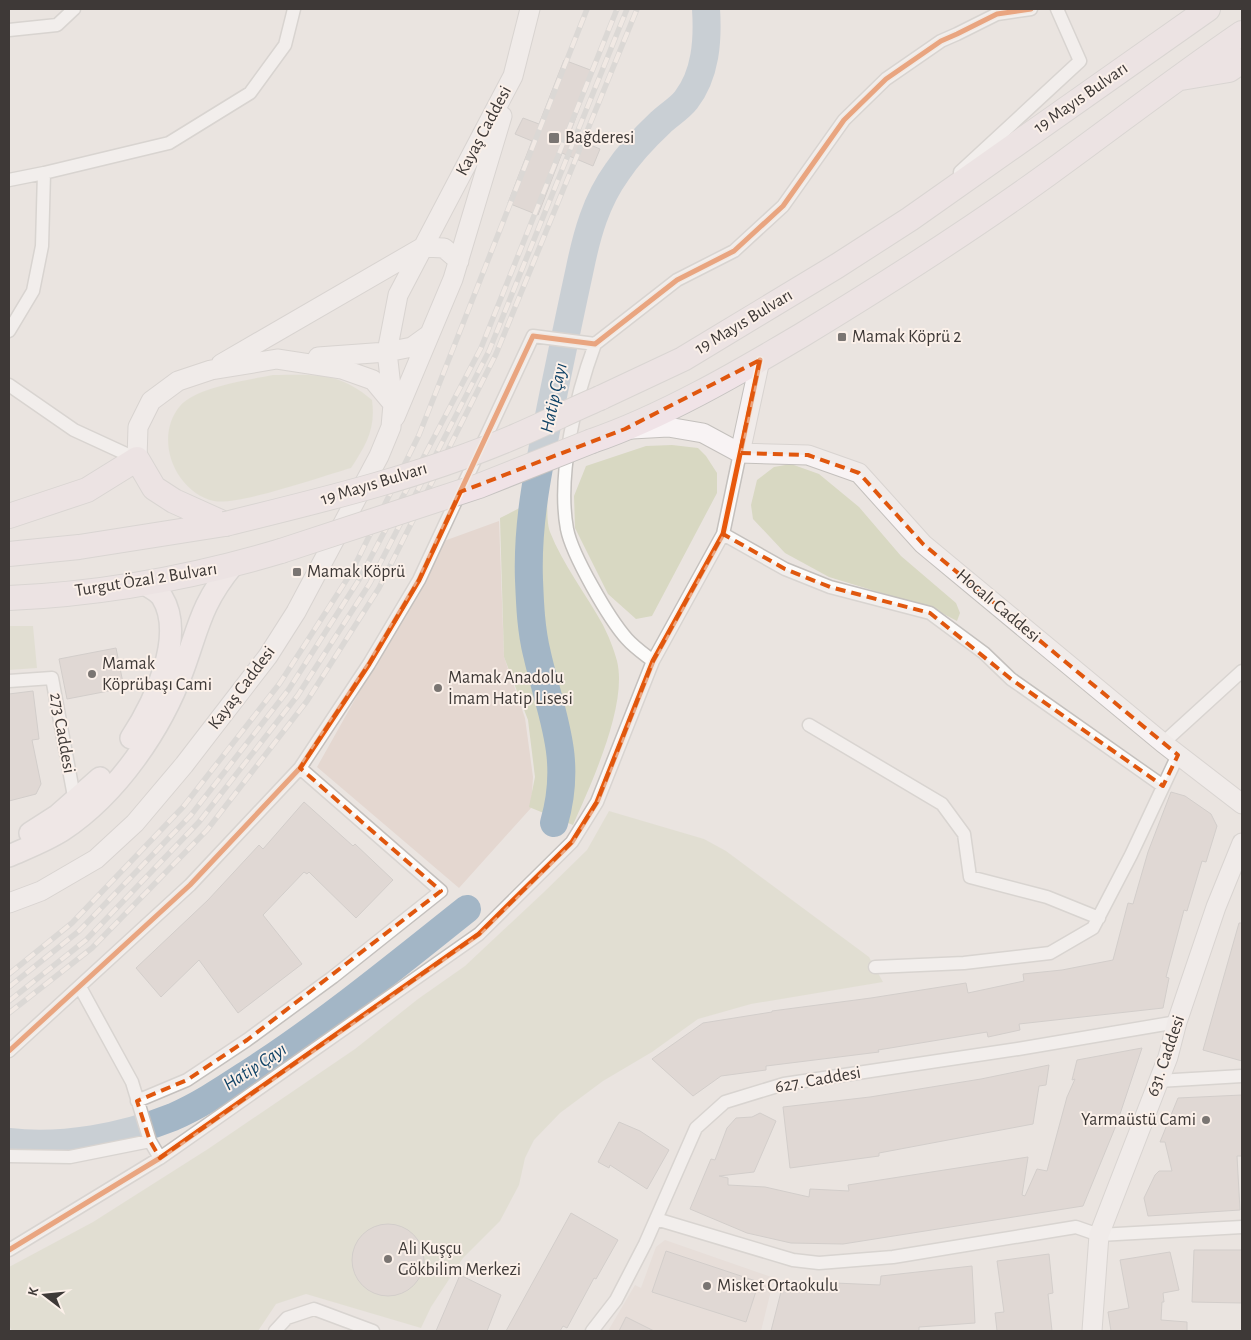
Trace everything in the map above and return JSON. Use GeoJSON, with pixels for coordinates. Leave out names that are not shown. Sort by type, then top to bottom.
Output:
{"type":"FeatureCollection","features":[{"type":"Feature","properties":{"kind":"highway","name":"19 Mayıs Bulvarı"},"geometry":{"type":"LineString","coordinates":[[224,524],[332,498],[412,474],[515,437],[683,359],[910,219],[1208,9]]}},
{"type":"Feature","properties":{"kind":"highway","name":"19 Mayıs Bulvarı"},"geometry":{"type":"LineString","coordinates":[[281,551],[478,486],[625,430],[760,360],[904,274],[1047,174],[1174,79],[1242,33]]}},
{"type":"Feature","properties":{"kind":"highway","name":"19 Mayıs Bulvarı"},"geometry":{"type":"LineString","coordinates":[[1174,79],[1238,70]]}},
{"type":"Feature","properties":{"kind":"highway"},"geometry":{"type":"LineString","coordinates":[[9,516],[88,490],[136,459],[154,488],[174,501],[224,524]]}},
{"type":"Feature","properties":{"kind":"highway"},"geometry":{"type":"LineString","coordinates":[[9,554],[79,547],[224,524]]}},
{"type":"Feature","properties":{"kind":"highway","name":"Turgut Özal 2 Bulvarı"},"geometry":{"type":"LineString","coordinates":[[9,598],[38,597],[143,583],[233,565],[281,551]]}},
{"type":"Feature","properties":{"kind":"main road"},"geometry":{"type":"LineString","coordinates":[[9,856],[46,841],[64,829],[103,796],[125,770],[144,745],[167,704],[182,671],[206,603],[216,586],[233,565]]}},
{"type":"Feature","properties":{"kind":"main road"},"geometry":{"type":"LineString","coordinates":[[9,842],[42,828],[75,802],[108,770],[133,736],[158,688],[170,638],[170,614],[161,595],[143,583]]}},
{"type":"Feature","properties":{"kind":"street"},"geometry":{"type":"LineString","coordinates":[[9,30],[57,25],[74,9]]}},
{"type":"Feature","properties":{"kind":"street"},"geometry":{"type":"LineString","coordinates":[[9,180],[169,143],[250,93],[284,46],[294,9]]}},
{"type":"Feature","properties":{"kind":"street","name":"Kayaş Caddesi"},"geometry":{"type":"LineString","coordinates":[[9,903],[41,891],[96,859],[135,823],[184,765],[268,656],[296,612],[379,456],[391,427],[393,404],[387,352],[398,295],[513,76],[530,9]]}},
{"type":"Feature","properties":{"kind":"street"},"geometry":{"type":"LineString","coordinates":[[653,661],[626,638],[596,593],[568,530],[564,481],[582,379],[595,344],[677,280],[734,251],[783,206],[844,120],[886,79],[942,41],[997,14],[1031,9]]}},
{"type":"Feature","properties":{"kind":"street"},"geometry":{"type":"LineString","coordinates":[[910,219],[1080,61],[1057,9]]}},
{"type":"Feature","properties":{"kind":"street"},"geometry":{"type":"LineString","coordinates":[[391,427],[459,261],[513,76]]}},
{"type":"Feature","properties":{"kind":"street"},"geometry":{"type":"LineString","coordinates":[[9,331],[32,292],[42,246],[44,172]]}},
{"type":"Feature","properties":{"kind":"street"},"geometry":{"type":"LineString","coordinates":[[211,370],[423,247],[444,248],[459,261]]}},
{"type":"Feature","properties":{"kind":"street"},"geometry":{"type":"LineString","coordinates":[[9,386],[74,430],[136,459],[138,427],[151,401],[178,381],[211,370],[277,360],[387,352],[412,347],[430,334]]}},
{"type":"Feature","properties":{"kind":"street"},"geometry":{"type":"LineString","coordinates":[[9,1051],[80,988],[190,885],[300,768],[369,664],[419,580],[533,336],[595,344]]}},
{"type":"Feature","properties":{"kind":"street"},"geometry":{"type":"LineString","coordinates":[[277,360],[342,369],[372,380],[393,404]]}},
{"type":"Feature","properties":{"kind":"street"},"geometry":{"type":"LineString","coordinates":[[9,1250],[160,1158],[479,934],[530,886],[572,842],[597,802],[653,661],[723,534],[760,360]]}},
{"type":"Feature","properties":{"kind":"street"},"geometry":{"type":"LineString","coordinates":[[625,430],[668,427],[703,433],[740,453]]}},
{"type":"Feature","properties":{"kind":"street","name":"Hocalı Caddesi"},"geometry":{"type":"LineString","coordinates":[[740,453],[808,455],[859,473],[923,544],[1163,743],[1242,804]]}},
{"type":"Feature","properties":{"kind":"street"},"geometry":{"type":"LineString","coordinates":[[723,534],[785,569],[830,586],[930,613],[984,653],[1011,679],[1163,786]]}},
{"type":"Feature","properties":{"kind":"street"},"geometry":{"type":"LineString","coordinates":[[1163,743],[1242,671]]}},
{"type":"Feature","properties":{"kind":"street","name":"273 Caddesi"},"geometry":{"type":"LineString","coordinates":[[9,681],[52,678],[75,802]]}},
{"type":"Feature","properties":{"kind":"street"},"geometry":{"type":"LineString","coordinates":[[808,725],[942,804],[964,834],[970,877],[1047,898],[1099,918]]}},
{"type":"Feature","properties":{"kind":"street"},"geometry":{"type":"LineString","coordinates":[[875,967],[964,963],[1050,953],[1093,928],[1131,855],[1178,755]]}},
{"type":"Feature","properties":{"kind":"street"},"geometry":{"type":"LineString","coordinates":[[139,1106],[187,1080],[247,1040],[333,977],[442,891],[300,768]]}},
{"type":"Feature","properties":{"kind":"street","name":"631. Caddesi"},"geometry":{"type":"LineString","coordinates":[[1092,1331],[1098,1236],[1158,1081],[1216,907],[1242,843]]}},
{"type":"Feature","properties":{"kind":"street"},"geometry":{"type":"LineString","coordinates":[[80,988],[132,1082],[148,1136],[160,1158]]}},
{"type":"Feature","properties":{"kind":"street","name":"627. Caddesi"},"geometry":{"type":"LineString","coordinates":[[592,1331],[616,1300],[656,1219],[696,1128],[725,1102],[784,1084],[1177,1022]]}},
{"type":"Feature","properties":{"kind":"street"},"geometry":{"type":"LineString","coordinates":[[1158,1081],[1242,1076]]}},
{"type":"Feature","properties":{"kind":"street"},"geometry":{"type":"LineString","coordinates":[[9,1156],[70,1157],[148,1136]]}},
{"type":"Feature","properties":{"kind":"street"},"geometry":{"type":"LineString","coordinates":[[656,1219],[793,1260],[819,1263],[893,1257],[1076,1227],[1098,1236],[1242,1227]]}},
{"type":"Feature","properties":{"kind":"street"},"geometry":{"type":"LineString","coordinates":[[275,1331],[287,1318],[314,1309],[373,1331]]}},
{"type":"Feature","properties":{"kind":"highlighted area"},"geometry":{"type":"Polygon","coordinates":[[[760,360],[740,453],[808,455],[859,473],[923,544],[1178,755],[1163,786],[1011,679],[930,613],[830,587],[785,569],[723,534],[653,661],[597,802],[572,842],[479,934],[160,1158],[150,1141],[137,1101],[187,1080],[247,1040],[441,891],[300,768],[369,664],[419,580],[460,492],[625,429],[760,360]]]}},
{"type":"Feature","properties":{"kind":"shaded area","name":"Mamak Anadolu İmam Hatip Lisesi"},"geometry":{"type":"Polygon","coordinates":[[[499,521],[504,657],[525,718],[533,777],[531,808],[459,888],[317,767],[444,541],[499,521]]]}},
{"type":"Feature","properties":{"kind":"shaded area","name":"Misket Ortaokulu"},"geometry":{"type":"Polygon","coordinates":[[[665,1240],[774,1278],[761,1331],[608,1331],[635,1285],[641,1288],[656,1247],[665,1240]]]}},
{"type":"Feature","properties":{"kind":"green space"},"geometry":{"type":"Polygon","coordinates":[[[273,375],[314,375],[337,379],[360,391],[372,400],[373,420],[369,436],[361,452],[351,468],[261,495],[226,501],[214,501],[200,496],[188,487],[172,462],[168,433],[172,419],[180,406],[198,394],[223,385],[273,375]]]}},
{"type":"Feature","properties":{"kind":"green space"},"geometry":{"type":"Polygon","coordinates":[[[672,445],[698,448],[706,456],[717,473],[717,493],[652,616],[636,619],[608,594],[575,528],[574,496],[586,466],[646,446],[672,445]]]}},
{"type":"Feature","properties":{"kind":"green space"},"geometry":{"type":"Polygon","coordinates":[[[791,464],[819,474],[859,507],[901,556],[956,603],[960,613],[957,621],[934,609],[829,577],[785,553],[753,519],[751,505],[757,480],[774,467],[791,464]]]}},
{"type":"Feature","properties":{"kind":"green space"},"geometry":{"type":"Polygon","coordinates":[[[547,494],[550,532],[561,556],[605,629],[616,656],[619,679],[613,721],[606,744],[573,825],[529,807],[535,777],[528,720],[504,657],[500,518],[547,494]]]}},
{"type":"Feature","properties":{"kind":"green space"},"geometry":{"type":"Polygon","coordinates":[[[9,626],[33,626],[37,668],[9,670],[9,626]]]}},
{"type":"Feature","properties":{"kind":"green space"},"geometry":{"type":"Polygon","coordinates":[[[609,811],[704,839],[726,851],[869,957],[883,982],[751,1004],[698,1019],[652,1052],[603,1081],[560,1113],[534,1140],[525,1158],[519,1185],[500,1221],[463,1258],[431,1307],[421,1328],[306,1294],[276,1304],[258,1331],[12,1331],[9,1326],[9,1267],[93,1222],[208,1149],[355,1049],[418,999],[465,966],[587,850],[609,811]]]}},
{"type":"Feature","properties":{"kind":"building"},"geometry":{"type":"Polygon","coordinates":[[[564,60],[593,71],[569,136],[600,149],[593,166],[562,153],[538,215],[508,203],[532,141],[515,134],[523,118],[539,124],[564,60]]]}},
{"type":"Feature","properties":{"kind":"building","name":"Mamak Köprübaşı Cami"},"geometry":{"type":"Polygon","coordinates":[[[116,648],[124,688],[67,699],[59,659],[116,648]]]}},
{"type":"Feature","properties":{"kind":"building"},"geometry":{"type":"Polygon","coordinates":[[[33,691],[39,739],[32,740],[41,784],[36,794],[9,801],[9,694],[33,691]]]}},
{"type":"Feature","properties":{"kind":"building"},"geometry":{"type":"Polygon","coordinates":[[[1171,792],[1185,796],[1211,814],[1217,826],[1206,862],[1202,861],[1187,911],[1184,910],[1166,977],[1169,978],[1163,1008],[1019,1024],[1020,1030],[988,1037],[987,1032],[878,1050],[879,1052],[766,1066],[766,1070],[721,1076],[693,1096],[652,1059],[703,1023],[966,983],[968,993],[1024,981],[1023,974],[1062,970],[1113,960],[1128,903],[1133,904],[1148,852],[1171,792]]]}},
{"type":"Feature","properties":{"kind":"building"},"geometry":{"type":"Polygon","coordinates":[[[304,802],[353,846],[355,844],[393,880],[356,918],[309,872],[307,874],[304,872],[263,915],[302,964],[238,1013],[199,960],[161,997],[136,968],[208,900],[259,845],[263,849],[304,802]]]}},
{"type":"Feature","properties":{"kind":"building"},"geometry":{"type":"Polygon","coordinates":[[[1239,923],[1242,923],[1242,1061],[1203,1050],[1239,923]]]}},
{"type":"Feature","properties":{"kind":"building"},"geometry":{"type":"Polygon","coordinates":[[[1142,1048],[1117,1123],[1083,1206],[843,1244],[791,1243],[747,1233],[690,1209],[711,1159],[715,1160],[727,1128],[736,1118],[752,1117],[760,1113],[776,1121],[754,1172],[719,1176],[728,1178],[728,1185],[765,1187],[809,1197],[810,1189],[849,1191],[848,1185],[1028,1157],[1022,1195],[1025,1196],[1037,1169],[1047,1171],[1067,1097],[1075,1079],[1072,1080],[1077,1060],[1142,1048]]]}},
{"type":"Feature","properties":{"kind":"building"},"geometry":{"type":"Polygon","coordinates":[[[1049,1065],[1046,1085],[1039,1086],[1033,1124],[879,1153],[879,1156],[790,1168],[783,1107],[870,1097],[981,1079],[1049,1065]]]}},
{"type":"Feature","properties":{"kind":"building"},"geometry":{"type":"Polygon","coordinates":[[[1242,1095],[1242,1156],[1237,1156],[1240,1210],[1148,1216],[1144,1198],[1155,1175],[1159,1171],[1172,1171],[1165,1142],[1160,1142],[1178,1098],[1242,1095]]]}},
{"type":"Feature","properties":{"kind":"building"},"geometry":{"type":"Polygon","coordinates":[[[619,1122],[640,1131],[669,1150],[647,1189],[610,1165],[609,1168],[598,1162],[619,1122]]]}},
{"type":"Feature","properties":{"kind":"building"},"geometry":{"type":"Polygon","coordinates":[[[571,1213],[618,1240],[596,1279],[594,1278],[567,1328],[563,1326],[560,1331],[506,1331],[571,1213]]]}},
{"type":"Feature","properties":{"kind":"building","name":"Ali Kuşçu Gökbilim Merkezi"},"geometry":{"type":"Polygon","coordinates":[[[388,1224],[408,1230],[418,1240],[424,1260],[418,1280],[408,1290],[388,1296],[368,1290],[358,1280],[352,1260],[358,1240],[368,1230],[388,1224]]]}},
{"type":"Feature","properties":{"kind":"building"},"geometry":{"type":"Polygon","coordinates":[[[1194,1250],[1242,1250],[1242,1303],[1192,1302],[1194,1250]]]}},
{"type":"Feature","properties":{"kind":"building"},"geometry":{"type":"Polygon","coordinates":[[[666,1251],[759,1282],[746,1322],[652,1292],[666,1251]]]}},
{"type":"Feature","properties":{"kind":"building"},"geometry":{"type":"Polygon","coordinates":[[[1170,1252],[1179,1290],[1163,1293],[1164,1302],[1162,1302],[1161,1320],[1187,1322],[1187,1331],[1111,1331],[1108,1312],[1129,1308],[1120,1260],[1170,1252]]]}},
{"type":"Feature","properties":{"kind":"building"},"geometry":{"type":"Polygon","coordinates":[[[1049,1254],[1053,1293],[1048,1294],[1052,1331],[997,1331],[995,1313],[1004,1312],[997,1261],[1049,1254]]]}},
{"type":"Feature","properties":{"kind":"building"},"geometry":{"type":"Polygon","coordinates":[[[972,1266],[975,1323],[919,1327],[919,1331],[771,1331],[784,1280],[833,1292],[835,1283],[880,1285],[881,1276],[972,1266]]]}},
{"type":"Feature","properties":{"kind":"building"},"geometry":{"type":"Polygon","coordinates":[[[460,1275],[501,1295],[487,1331],[436,1331],[460,1275]]]}},
{"type":"Feature","properties":{"kind":"building"},"geometry":{"type":"Polygon","coordinates":[[[626,1317],[654,1331],[619,1331],[626,1317]]]}},
{"type":"Feature","properties":{"kind":"waterway","name":"Hatip Çayı"},"geometry":{"type":"LineString","coordinates":[[554,823],[559,799],[561,757],[554,717],[535,645],[529,580],[531,520],[540,461],[583,255],[593,218],[603,194],[637,146],[677,109],[693,90],[702,68],[706,45],[706,9]]}},
{"type":"Feature","properties":{"kind":"waterway","name":"Hatip Çayı"},"geometry":{"type":"LineString","coordinates":[[9,1142],[50,1143],[92,1139],[134,1130],[184,1112],[227,1087],[312,1030],[467,909]]}},
{"type":"Feature","properties":{"kind":"railway"},"geometry":{"type":"LineString","coordinates":[[9,974],[72,923],[183,807],[280,683],[351,573],[419,435],[587,9]]}},
{"type":"Feature","properties":{"kind":"railway"},"geometry":{"type":"LineString","coordinates":[[9,987],[79,931],[191,815],[289,689],[360,578],[481,348],[617,9]]}},
{"type":"Feature","properties":{"kind":"railway"},"geometry":{"type":"LineString","coordinates":[[9,1001],[86,940],[199,822],[298,695],[370,583],[489,351],[627,9]]}},
{"type":"Feature","properties":{"kind":"railway"},"geometry":{"type":"LineString","coordinates":[[9,1013],[92,948],[207,830],[307,701],[379,588],[496,354],[637,9]]}},
{"type":"Feature","properties":{"kind":"cycle path"},"geometry":{"type":"LineString","coordinates":[[9,1051],[190,885],[300,768],[369,664],[419,580],[533,336],[595,344],[677,280],[734,251],[783,206],[844,120],[886,79],[941,41],[997,14],[1031,9]]}},
{"type":"Feature","properties":{"kind":"cycle path"},"geometry":{"type":"LineString","coordinates":[[9,1250],[160,1158],[479,934],[572,842],[597,802],[653,661],[723,534],[760,360]]}},
{"type":"Feature","properties":{"kind":"place","name":"Bağderesi"},"geometry":{"type":"Point","coordinates":[554,138]}},
{"type":"Feature","properties":{"kind":"place","name":"Mamak Köprü 2"},"geometry":{"type":"Point","coordinates":[842,337]}},
{"type":"Feature","properties":{"kind":"place","name":"Mamak Köprü"},"geometry":{"type":"Point","coordinates":[297,572]}},
{"type":"Feature","properties":{"kind":"place","name":"Mamak Köprübaşı Cami"},"geometry":{"type":"Point","coordinates":[92,674]}},
{"type":"Feature","properties":{"kind":"place","name":"Mamak Anadolu İmam Hatip Lisesi"},"geometry":{"type":"Point","coordinates":[438,688]}},
{"type":"Feature","properties":{"kind":"place","name":"Yarmaüstü Cami"},"geometry":{"type":"Point","coordinates":[1206,1120]}},
{"type":"Feature","properties":{"kind":"place","name":"Ali Kuşçu Gökbilim Merkezi"},"geometry":{"type":"Point","coordinates":[388,1259]}},
{"type":"Feature","properties":{"kind":"place","name":"Misket Ortaokulu"},"geometry":{"type":"Point","coordinates":[707,1286]}}]}
